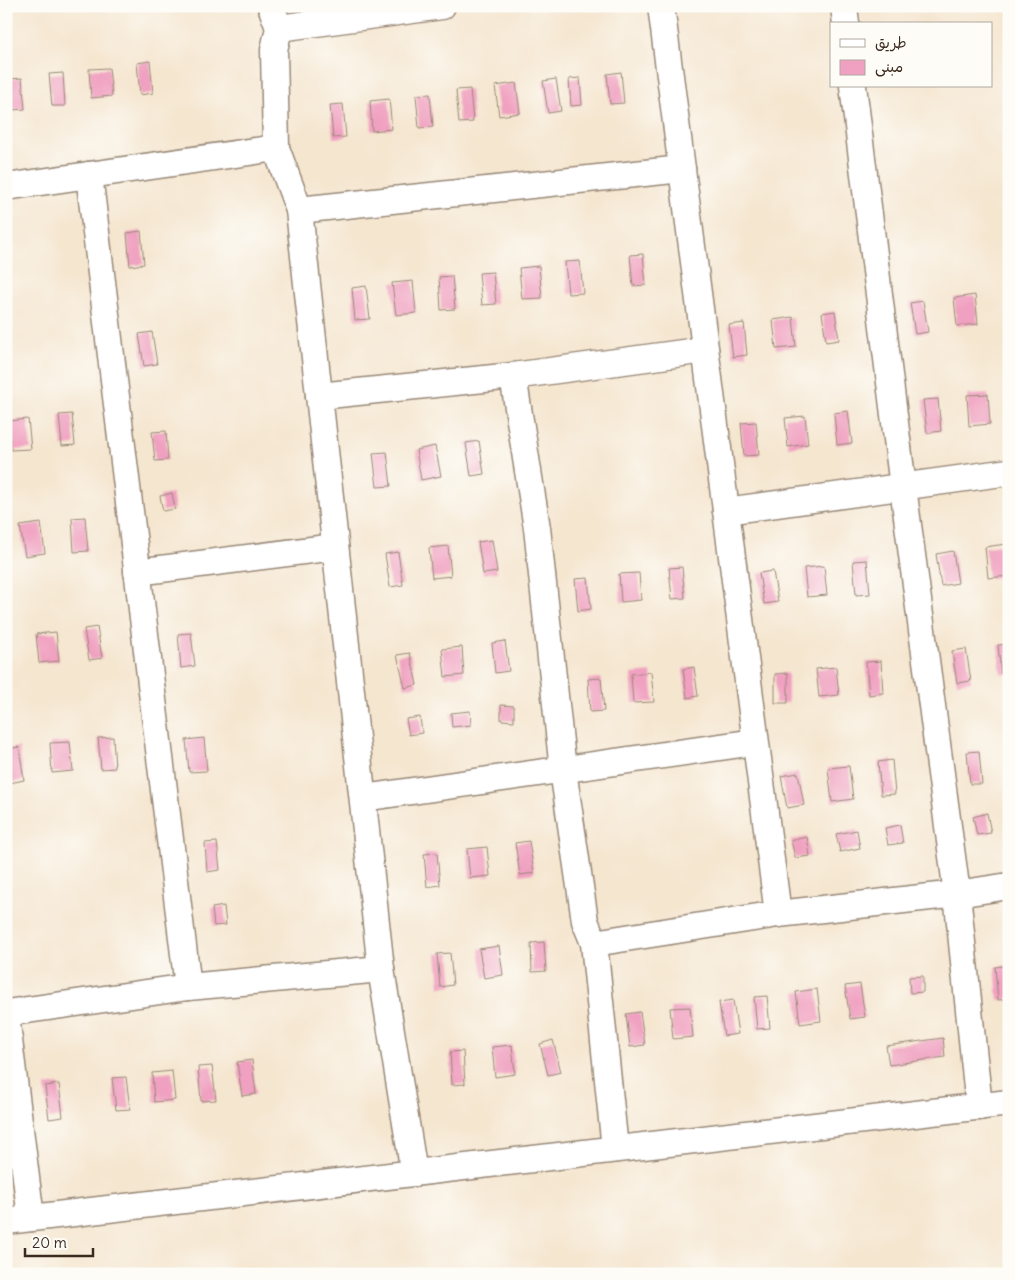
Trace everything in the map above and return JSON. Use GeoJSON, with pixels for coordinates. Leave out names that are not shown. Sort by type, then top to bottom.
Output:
{"type":"FeatureCollection","features":[{"type":"Feature","properties":{"kind":"street"},"geometry":{"type":"LineString","coordinates":[[414,1173],[381,969],[299,210],[276,148],[274,50],[275,17],[442,6]]}},
{"type":"Feature","properties":{"kind":"street"},"geometry":{"type":"LineString","coordinates":[[661,6],[778,914]]}},
{"type":"Feature","properties":{"kind":"street"},"geometry":{"type":"LineString","coordinates":[[844,6],[846,22]]}},
{"type":"Feature","properties":{"kind":"street"},"geometry":{"type":"LineString","coordinates":[[853,88],[902,487],[957,894],[979,1107]]}},
{"type":"Feature","properties":{"kind":"street"},"geometry":{"type":"LineString","coordinates":[[6,186],[276,148]]}},
{"type":"Feature","properties":{"kind":"street"},"geometry":{"type":"LineString","coordinates":[[299,210],[682,169]]}},
{"type":"Feature","properties":{"kind":"street"},"geometry":{"type":"LineString","coordinates":[[89,175],[188,987]]}},
{"type":"Feature","properties":{"kind":"street"},"geometry":{"type":"LineString","coordinates":[[320,396],[513,376],[706,350]]}},
{"type":"Feature","properties":{"kind":"street"},"geometry":{"type":"LineString","coordinates":[[513,376],[537,528],[563,770],[586,921],[594,943],[615,1149]]}},
{"type":"Feature","properties":{"kind":"street"},"geometry":{"type":"LineString","coordinates":[[726,511],[1009,472]]}},
{"type":"Feature","properties":{"kind":"street"},"geometry":{"type":"LineString","coordinates":[[137,572],[336,547]]}},
{"type":"Feature","properties":{"kind":"street"},"geometry":{"type":"LineString","coordinates":[[362,798],[756,742]]}},
{"type":"Feature","properties":{"kind":"street"},"geometry":{"type":"LineString","coordinates":[[594,943],[778,914],[957,894],[1009,886]]}},
{"type":"Feature","properties":{"kind":"street"},"geometry":{"type":"LineString","coordinates":[[381,969],[188,987],[6,1014],[19,1219],[1009,1103]]}},
{"type":"Feature","properties":{"kind":"building"},"geometry":{"type":"Polygon","coordinates":[[[150,61],[153,93],[140,95],[137,63],[150,61]]]}},
{"type":"Feature","properties":{"kind":"building"},"geometry":{"type":"Polygon","coordinates":[[[109,68],[112,96],[91,98],[89,69],[109,68]]]}},
{"type":"Feature","properties":{"kind":"building"},"geometry":{"type":"Polygon","coordinates":[[[621,72],[624,103],[610,104],[607,74],[621,72]]]}},
{"type":"Feature","properties":{"kind":"building"},"geometry":{"type":"Polygon","coordinates":[[[63,73],[65,106],[52,106],[49,74],[63,73]]]}},
{"type":"Feature","properties":{"kind":"building"},"geometry":{"type":"Polygon","coordinates":[[[22,78],[25,109],[12,110],[10,79],[22,78]]]}},
{"type":"Feature","properties":{"kind":"building"},"geometry":{"type":"Polygon","coordinates":[[[580,78],[582,105],[571,106],[569,79],[580,78]]]}},
{"type":"Feature","properties":{"kind":"building"},"geometry":{"type":"Polygon","coordinates":[[[556,79],[561,111],[548,113],[543,81],[556,79]]]}},
{"type":"Feature","properties":{"kind":"building"},"geometry":{"type":"Polygon","coordinates":[[[516,83],[520,113],[499,116],[495,86],[516,83]]]}},
{"type":"Feature","properties":{"kind":"building"},"geometry":{"type":"Polygon","coordinates":[[[470,89],[473,122],[459,123],[456,90],[470,89]]]}},
{"type":"Feature","properties":{"kind":"building"},"geometry":{"type":"Polygon","coordinates":[[[430,94],[433,127],[419,128],[416,95],[430,94]]]}},
{"type":"Feature","properties":{"kind":"building"},"geometry":{"type":"Polygon","coordinates":[[[389,99],[392,129],[372,131],[370,101],[389,99]]]}},
{"type":"Feature","properties":{"kind":"building"},"geometry":{"type":"Polygon","coordinates":[[[343,104],[346,137],[333,138],[330,105],[343,104]]]}},
{"type":"Feature","properties":{"kind":"building"},"geometry":{"type":"Polygon","coordinates":[[[141,231],[144,264],[130,266],[127,233],[141,231]]]}},
{"type":"Feature","properties":{"kind":"building"},"geometry":{"type":"Polygon","coordinates":[[[643,254],[646,285],[633,286],[630,255],[643,254]]]}},
{"type":"Feature","properties":{"kind":"building"},"geometry":{"type":"Polygon","coordinates":[[[580,261],[583,293],[568,294],[565,262],[580,261]]]}},
{"type":"Feature","properties":{"kind":"building"},"geometry":{"type":"Polygon","coordinates":[[[539,266],[542,298],[522,299],[519,268],[539,266]]]}},
{"type":"Feature","properties":{"kind":"building"},"geometry":{"type":"Polygon","coordinates":[[[493,272],[496,304],[482,305],[479,273],[493,272]]]}},
{"type":"Feature","properties":{"kind":"building"},"geometry":{"type":"Polygon","coordinates":[[[452,276],[455,309],[441,310],[439,277],[452,276]]]}},
{"type":"Feature","properties":{"kind":"building"},"geometry":{"type":"Polygon","coordinates":[[[413,281],[416,313],[396,315],[392,283],[413,281]]]}},
{"type":"Feature","properties":{"kind":"building"},"geometry":{"type":"Polygon","coordinates":[[[366,286],[370,319],[355,320],[352,288],[366,286]]]}},
{"type":"Feature","properties":{"kind":"building"},"geometry":{"type":"Polygon","coordinates":[[[975,295],[978,324],[957,326],[954,298],[975,295]]]}},
{"type":"Feature","properties":{"kind":"building"},"geometry":{"type":"Polygon","coordinates":[[[923,301],[928,332],[915,334],[910,303],[923,301]]]}},
{"type":"Feature","properties":{"kind":"building"},"geometry":{"type":"Polygon","coordinates":[[[835,311],[839,340],[826,342],[822,313],[835,311]]]}},
{"type":"Feature","properties":{"kind":"building"},"geometry":{"type":"Polygon","coordinates":[[[793,317],[796,347],[776,349],[773,320],[793,317]]]}},
{"type":"Feature","properties":{"kind":"building"},"geometry":{"type":"Polygon","coordinates":[[[744,323],[747,355],[733,357],[729,325],[744,323]]]}},
{"type":"Feature","properties":{"kind":"building"},"geometry":{"type":"Polygon","coordinates":[[[152,332],[157,364],[144,366],[139,334],[152,332]]]}},
{"type":"Feature","properties":{"kind":"building"},"geometry":{"type":"Polygon","coordinates":[[[988,394],[990,424],[969,426],[967,395],[988,394]]]}},
{"type":"Feature","properties":{"kind":"building"},"geometry":{"type":"Polygon","coordinates":[[[938,399],[941,431],[927,433],[923,400],[938,399]]]}},
{"type":"Feature","properties":{"kind":"building"},"geometry":{"type":"Polygon","coordinates":[[[848,411],[852,443],[837,445],[834,413],[848,411]]]}},
{"type":"Feature","properties":{"kind":"building"},"geometry":{"type":"Polygon","coordinates":[[[72,414],[75,445],[62,446],[59,415],[72,414]]]}},
{"type":"Feature","properties":{"kind":"building"},"geometry":{"type":"Polygon","coordinates":[[[805,416],[808,444],[788,447],[785,418],[805,416]]]}},
{"type":"Feature","properties":{"kind":"building"},"geometry":{"type":"Polygon","coordinates":[[[28,419],[31,449],[11,450],[8,421],[28,419]]]}},
{"type":"Feature","properties":{"kind":"building"},"geometry":{"type":"Polygon","coordinates":[[[756,422],[759,455],[744,456],[741,423],[756,422]]]}},
{"type":"Feature","properties":{"kind":"building"},"geometry":{"type":"Polygon","coordinates":[[[166,431],[168,460],[155,461],[152,432],[166,431]]]}},
{"type":"Feature","properties":{"kind":"building"},"geometry":{"type":"Polygon","coordinates":[[[479,441],[484,474],[471,476],[466,443],[479,441]]]}},
{"type":"Feature","properties":{"kind":"building"},"geometry":{"type":"Polygon","coordinates":[[[435,446],[441,476],[421,480],[416,450],[435,446]]]}},
{"type":"Feature","properties":{"kind":"building"},"geometry":{"type":"Polygon","coordinates":[[[387,452],[391,486],[377,487],[373,453],[387,452]]]}},
{"type":"Feature","properties":{"kind":"building"},"geometry":{"type":"Polygon","coordinates":[[[172,493],[175,509],[163,511],[160,496],[172,493]]]}},
{"type":"Feature","properties":{"kind":"building"},"geometry":{"type":"Polygon","coordinates":[[[85,517],[88,551],[74,552],[72,518],[85,517]]]}},
{"type":"Feature","properties":{"kind":"building"},"geometry":{"type":"Polygon","coordinates":[[[41,523],[45,553],[25,556],[20,526],[41,523]]]}},
{"type":"Feature","properties":{"kind":"building"},"geometry":{"type":"Polygon","coordinates":[[[492,540],[497,572],[483,574],[478,542],[492,540]]]}},
{"type":"Feature","properties":{"kind":"building"},"geometry":{"type":"Polygon","coordinates":[[[1006,544],[1009,576],[988,578],[985,547],[1006,544]]]}},
{"type":"Feature","properties":{"kind":"building"},"geometry":{"type":"Polygon","coordinates":[[[448,546],[451,576],[432,578],[429,548],[448,546]]]}},
{"type":"Feature","properties":{"kind":"building"},"geometry":{"type":"Polygon","coordinates":[[[953,551],[958,583],[941,586],[936,554],[953,551]]]}},
{"type":"Feature","properties":{"kind":"building"},"geometry":{"type":"Polygon","coordinates":[[[398,552],[403,585],[390,587],[385,554],[398,552]]]}},
{"type":"Feature","properties":{"kind":"building"},"geometry":{"type":"Polygon","coordinates":[[[867,560],[870,594],[856,595],[853,561],[867,560]]]}},
{"type":"Feature","properties":{"kind":"building"},"geometry":{"type":"Polygon","coordinates":[[[824,566],[827,595],[807,597],[804,568],[824,566]]]}},
{"type":"Feature","properties":{"kind":"building"},"geometry":{"type":"Polygon","coordinates":[[[682,567],[685,598],[672,599],[669,568],[682,567]]]}},
{"type":"Feature","properties":{"kind":"building"},"geometry":{"type":"Polygon","coordinates":[[[773,571],[778,602],[764,604],[759,573],[773,571]]]}},
{"type":"Feature","properties":{"kind":"building"},"geometry":{"type":"Polygon","coordinates":[[[639,573],[641,600],[621,602],[619,574],[639,573]]]}},
{"type":"Feature","properties":{"kind":"building"},"geometry":{"type":"Polygon","coordinates":[[[588,578],[591,609],[578,611],[575,579],[588,578]]]}},
{"type":"Feature","properties":{"kind":"building"},"geometry":{"type":"Polygon","coordinates":[[[97,627],[102,658],[89,660],[84,629],[97,627]]]}},
{"type":"Feature","properties":{"kind":"building"},"geometry":{"type":"Polygon","coordinates":[[[56,632],[59,661],[39,663],[36,634],[56,632]]]}},
{"type":"Feature","properties":{"kind":"building"},"geometry":{"type":"Polygon","coordinates":[[[191,633],[195,666],[181,668],[178,634],[191,633]]]}},
{"type":"Feature","properties":{"kind":"building"},"geometry":{"type":"Polygon","coordinates":[[[505,641],[509,671],[495,673],[492,643],[505,641]]]}},
{"type":"Feature","properties":{"kind":"building"},"geometry":{"type":"Polygon","coordinates":[[[1009,644],[1009,674],[1001,674],[998,645],[1009,644]]]}},
{"type":"Feature","properties":{"kind":"building"},"geometry":{"type":"Polygon","coordinates":[[[462,647],[464,675],[445,677],[442,649],[462,647]]]}},
{"type":"Feature","properties":{"kind":"building"},"geometry":{"type":"Polygon","coordinates":[[[966,649],[971,681],[957,683],[952,651],[966,649]]]}},
{"type":"Feature","properties":{"kind":"building"},"geometry":{"type":"Polygon","coordinates":[[[410,653],[417,685],[405,688],[397,655],[410,653]]]}},
{"type":"Feature","properties":{"kind":"building"},"geometry":{"type":"Polygon","coordinates":[[[881,661],[883,693],[869,695],[866,662],[881,661]]]}},
{"type":"Feature","properties":{"kind":"building"},"geometry":{"type":"Polygon","coordinates":[[[694,667],[698,696],[687,698],[683,669],[694,667]]]}},
{"type":"Feature","properties":{"kind":"building"},"geometry":{"type":"Polygon","coordinates":[[[836,667],[839,695],[819,697],[816,669],[836,667]]]}},
{"type":"Feature","properties":{"kind":"building"},"geometry":{"type":"Polygon","coordinates":[[[651,672],[654,702],[633,703],[631,674],[651,672]]]}},
{"type":"Feature","properties":{"kind":"building"},"geometry":{"type":"Polygon","coordinates":[[[788,673],[788,703],[775,703],[775,674],[788,673]]]}},
{"type":"Feature","properties":{"kind":"building"},"geometry":{"type":"Polygon","coordinates":[[[601,678],[604,711],[590,712],[588,679],[601,678]]]}},
{"type":"Feature","properties":{"kind":"building"},"geometry":{"type":"Polygon","coordinates":[[[501,705],[514,706],[514,721],[501,720],[501,705]]]}},
{"type":"Feature","properties":{"kind":"building"},"geometry":{"type":"Polygon","coordinates":[[[470,711],[471,725],[452,727],[451,713],[470,711]]]}},
{"type":"Feature","properties":{"kind":"building"},"geometry":{"type":"Polygon","coordinates":[[[420,717],[422,733],[409,735],[406,719],[420,717]]]}},
{"type":"Feature","properties":{"kind":"building"},"geometry":{"type":"Polygon","coordinates":[[[113,737],[115,768],[101,769],[98,738],[113,737]]]}},
{"type":"Feature","properties":{"kind":"building"},"geometry":{"type":"Polygon","coordinates":[[[204,738],[207,771],[189,772],[186,740],[204,738]]]}},
{"type":"Feature","properties":{"kind":"building"},"geometry":{"type":"Polygon","coordinates":[[[70,742],[73,771],[52,773],[50,743],[70,742]]]}},
{"type":"Feature","properties":{"kind":"building"},"geometry":{"type":"Polygon","coordinates":[[[19,747],[24,780],[10,783],[6,749],[19,747]]]}},
{"type":"Feature","properties":{"kind":"building"},"geometry":{"type":"Polygon","coordinates":[[[979,751],[982,784],[970,784],[967,752],[979,751]]]}},
{"type":"Feature","properties":{"kind":"building"},"geometry":{"type":"Polygon","coordinates":[[[892,760],[895,794],[881,795],[878,762],[892,760]]]}},
{"type":"Feature","properties":{"kind":"building"},"geometry":{"type":"Polygon","coordinates":[[[849,766],[853,799],[832,802],[828,768],[849,766]]]}},
{"type":"Feature","properties":{"kind":"building"},"geometry":{"type":"Polygon","coordinates":[[[798,773],[804,805],[787,808],[781,776],[798,773]]]}},
{"type":"Feature","properties":{"kind":"building"},"geometry":{"type":"Polygon","coordinates":[[[987,813],[991,833],[977,835],[973,817],[987,813]]]}},
{"type":"Feature","properties":{"kind":"building"},"geometry":{"type":"Polygon","coordinates":[[[900,825],[903,843],[888,845],[885,828],[900,825]]]}},
{"type":"Feature","properties":{"kind":"building"},"geometry":{"type":"Polygon","coordinates":[[[857,830],[860,848],[840,852],[836,834],[857,830]]]}},
{"type":"Feature","properties":{"kind":"building"},"geometry":{"type":"Polygon","coordinates":[[[807,837],[810,856],[795,858],[791,840],[807,837]]]}},
{"type":"Feature","properties":{"kind":"building"},"geometry":{"type":"Polygon","coordinates":[[[529,841],[534,873],[520,875],[515,843],[529,841]]]}},
{"type":"Feature","properties":{"kind":"building"},"geometry":{"type":"Polygon","coordinates":[[[217,842],[220,870],[207,872],[205,843],[217,842]]]}},
{"type":"Feature","properties":{"kind":"building"},"geometry":{"type":"Polygon","coordinates":[[[487,847],[490,876],[470,878],[467,849],[487,847]]]}},
{"type":"Feature","properties":{"kind":"building"},"geometry":{"type":"Polygon","coordinates":[[[437,853],[440,885],[427,887],[424,854],[437,853]]]}},
{"type":"Feature","properties":{"kind":"building"},"geometry":{"type":"Polygon","coordinates":[[[224,906],[226,925],[214,926],[212,908],[224,906]]]}},
{"type":"Feature","properties":{"kind":"building"},"geometry":{"type":"Polygon","coordinates":[[[544,942],[546,971],[532,972],[531,943],[544,942]]]}},
{"type":"Feature","properties":{"kind":"building"},"geometry":{"type":"Polygon","coordinates":[[[499,946],[503,975],[484,978],[479,949],[499,946]]]}},
{"type":"Feature","properties":{"kind":"building"},"geometry":{"type":"Polygon","coordinates":[[[450,953],[453,985],[440,987],[437,954],[450,953]]]}},
{"type":"Feature","properties":{"kind":"building"},"geometry":{"type":"Polygon","coordinates":[[[1009,965],[1009,999],[998,1000],[995,967],[1009,965]]]}},
{"type":"Feature","properties":{"kind":"building"},"geometry":{"type":"Polygon","coordinates":[[[923,976],[923,992],[910,993],[909,977],[923,976]]]}},
{"type":"Feature","properties":{"kind":"building"},"geometry":{"type":"Polygon","coordinates":[[[860,984],[865,1017],[850,1019],[845,986],[860,984]]]}},
{"type":"Feature","properties":{"kind":"building"},"geometry":{"type":"Polygon","coordinates":[[[817,989],[821,1021],[800,1024],[796,992],[817,989]]]}},
{"type":"Feature","properties":{"kind":"building"},"geometry":{"type":"Polygon","coordinates":[[[767,996],[770,1028],[757,1029],[754,997],[767,996]]]}},
{"type":"Feature","properties":{"kind":"building"},"geometry":{"type":"Polygon","coordinates":[[[733,1000],[738,1034],[724,1036],[719,1002],[733,1000]]]}},
{"type":"Feature","properties":{"kind":"building"},"geometry":{"type":"Polygon","coordinates":[[[690,1007],[693,1037],[673,1039],[670,1008],[690,1007]]]}},
{"type":"Feature","properties":{"kind":"building"},"geometry":{"type":"Polygon","coordinates":[[[640,1012],[645,1045],[630,1047],[626,1014],[640,1012]]]}},
{"type":"Feature","properties":{"kind":"building"},"geometry":{"type":"Polygon","coordinates":[[[943,1038],[945,1057],[889,1065],[886,1046],[943,1038]]]}},
{"type":"Feature","properties":{"kind":"building"},"geometry":{"type":"Polygon","coordinates":[[[553,1040],[561,1072],[548,1075],[540,1044],[553,1040]]]}},
{"type":"Feature","properties":{"kind":"building"},"geometry":{"type":"Polygon","coordinates":[[[512,1045],[515,1074],[495,1077],[492,1047],[512,1045]]]}},
{"type":"Feature","properties":{"kind":"building"},"geometry":{"type":"Polygon","coordinates":[[[463,1051],[465,1084],[452,1085],[450,1052],[463,1051]]]}},
{"type":"Feature","properties":{"kind":"building"},"geometry":{"type":"Polygon","coordinates":[[[252,1060],[256,1094],[242,1096],[237,1062],[252,1060]]]}},
{"type":"Feature","properties":{"kind":"building"},"geometry":{"type":"Polygon","coordinates":[[[212,1066],[216,1100],[201,1101],[198,1067],[212,1066]]]}},
{"type":"Feature","properties":{"kind":"building"},"geometry":{"type":"Polygon","coordinates":[[[172,1071],[175,1100],[154,1102],[152,1073],[172,1071]]]}},
{"type":"Feature","properties":{"kind":"building"},"geometry":{"type":"Polygon","coordinates":[[[126,1077],[130,1109],[116,1110],[112,1078],[126,1077]]]}},
{"type":"Feature","properties":{"kind":"building"},"geometry":{"type":"Polygon","coordinates":[[[59,1084],[63,1117],[49,1119],[45,1086],[59,1084]]]}}]}
